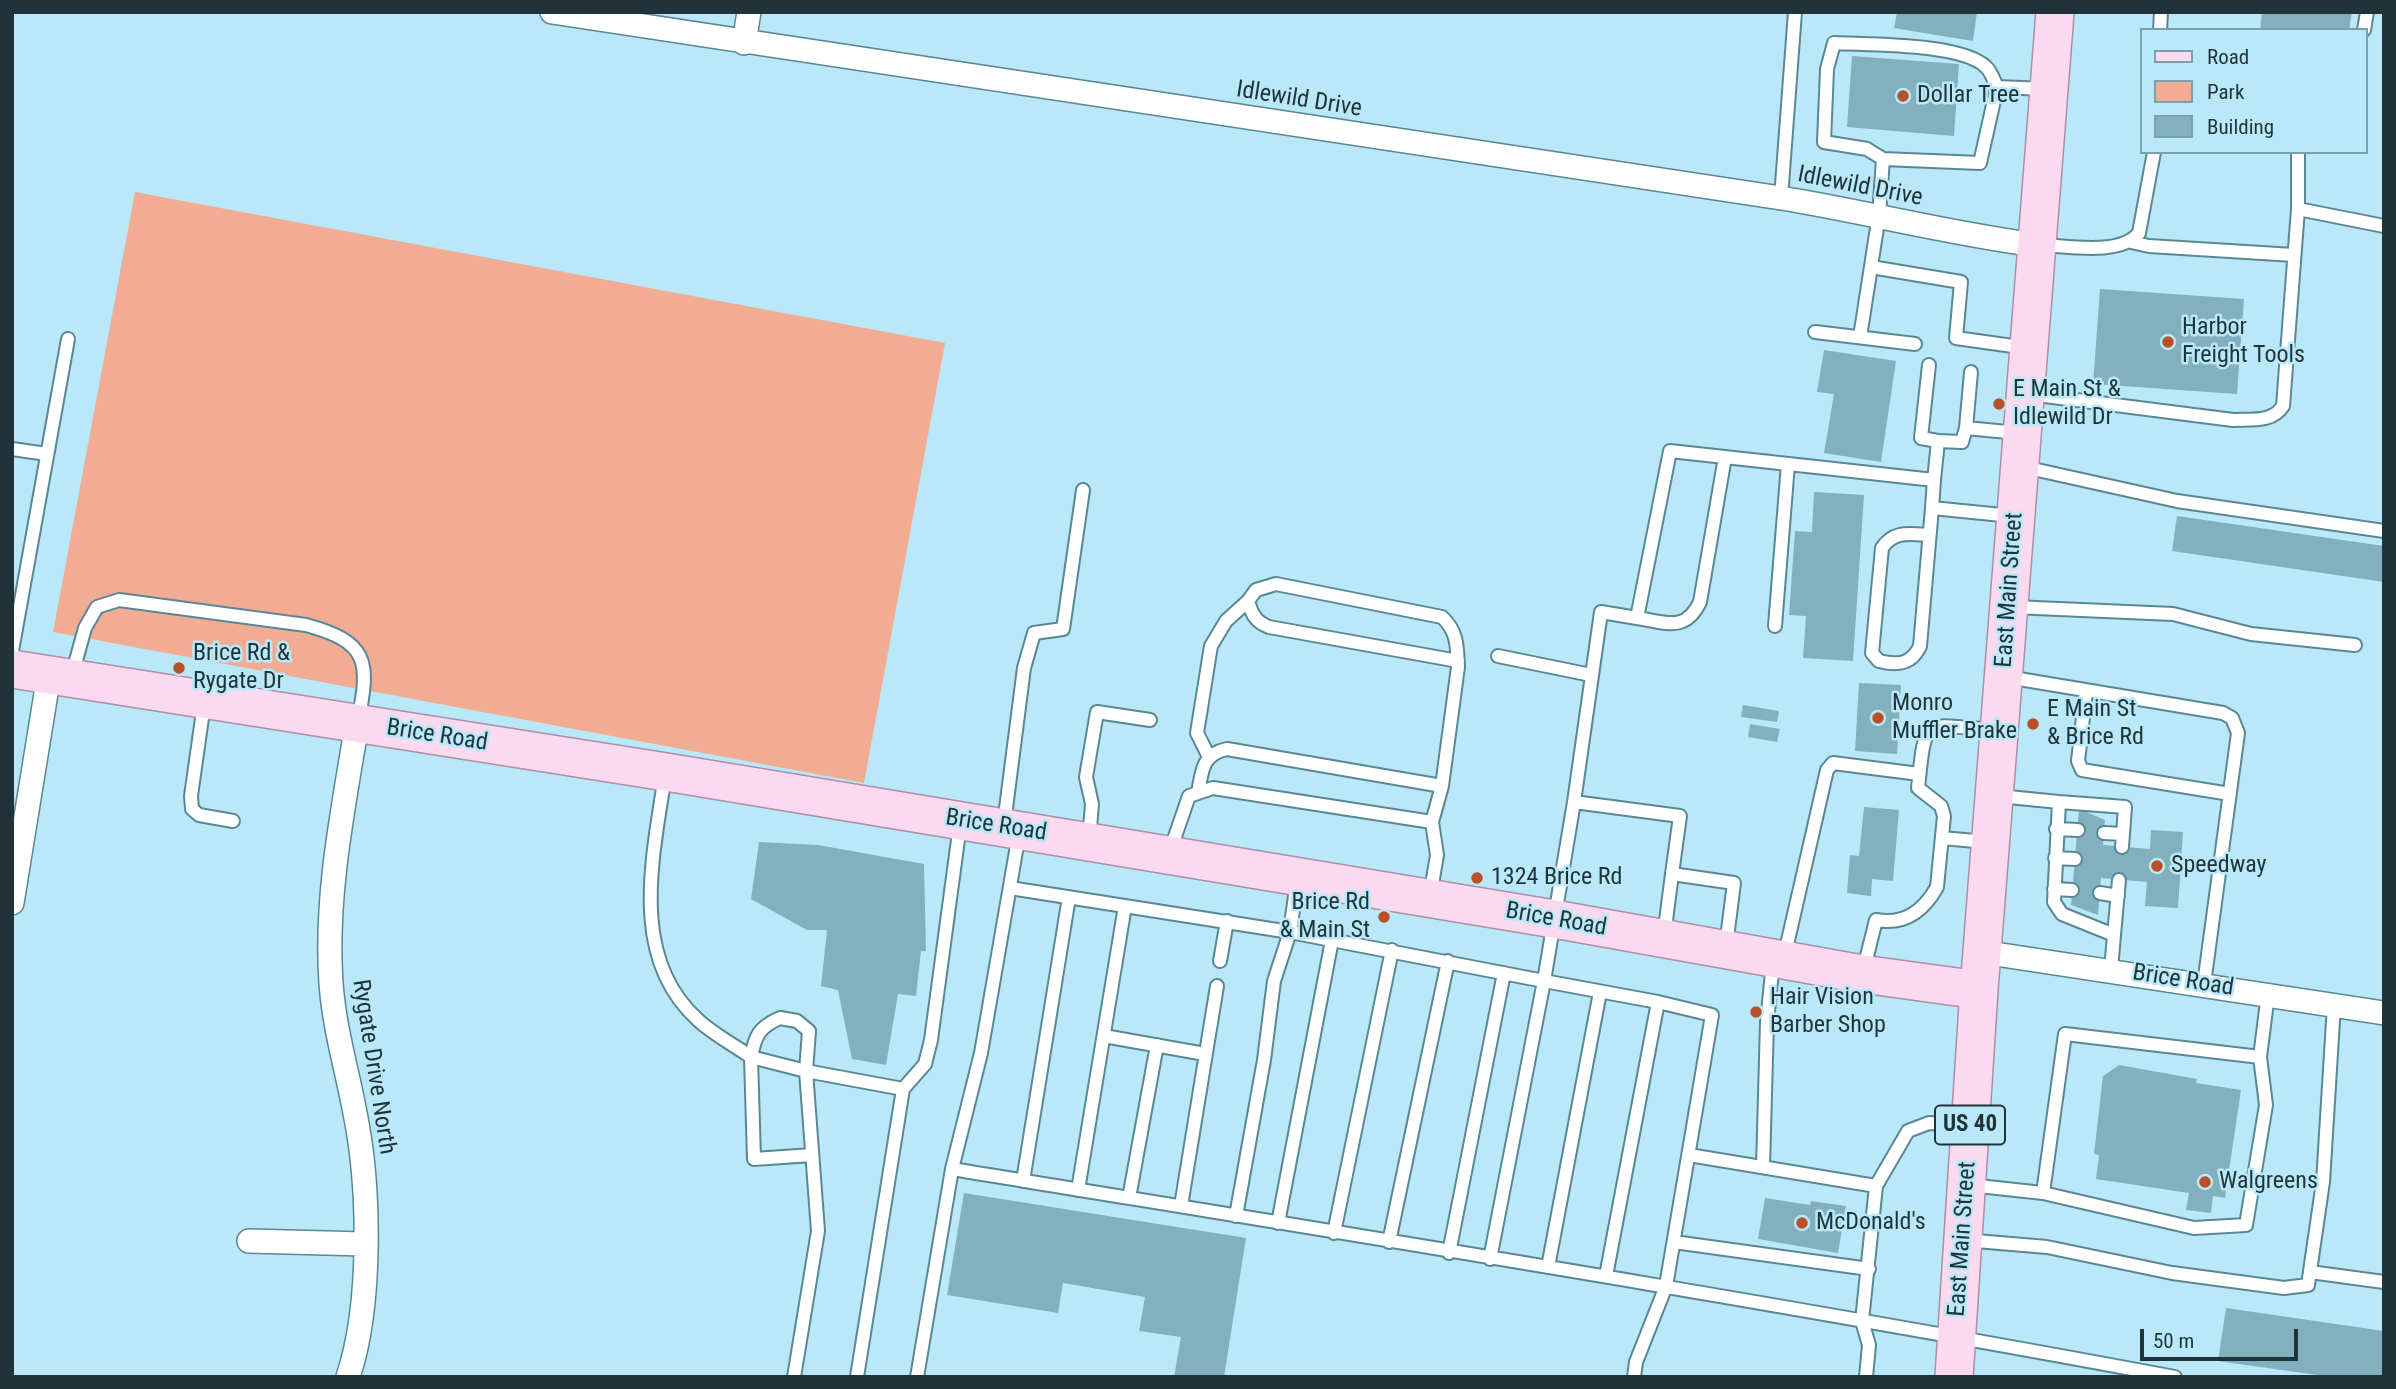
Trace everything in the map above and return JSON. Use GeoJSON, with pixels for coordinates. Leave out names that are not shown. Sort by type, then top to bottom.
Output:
{"type":"FeatureCollection","features":[{"type":"Feature","properties":{"kind":"main road","name":"East Main Street"},"geometry":{"type":"LineString","coordinates":[[1954,1377],[1979,990],[2055,12]]}},
{"type":"Feature","properties":{"kind":"main road","name":"Brice Road"},"geometry":{"type":"LineString","coordinates":[[12,669],[961,820],[1554,919],[1862,974],[1979,990]]}},
{"type":"Feature","properties":{"kind":"street","name":"Idlewild Drive"},"geometry":{"type":"LineString","coordinates":[[552,12],[1781,198],[1880,215],[1981,238],[2037,245]]}},
{"type":"Feature","properties":{"kind":"street"},"geometry":{"type":"LineString","coordinates":[[744,43],[749,12]]}},
{"type":"Feature","properties":{"kind":"street"},"geometry":{"type":"LineString","coordinates":[[12,903],[20,812],[60,677]]}},
{"type":"Feature","properties":{"kind":"street","name":"Rygate Drive North"},"geometry":{"type":"LineString","coordinates":[[348,1377],[363,1300],[363,1170],[356,1114],[337,1031],[330,915],[337,849],[357,724]]}},
{"type":"Feature","properties":{"kind":"street","name":"Brice Road"},"geometry":{"type":"LineString","coordinates":[[1982,952],[2384,1013]]}},
{"type":"Feature","properties":{"kind":"street"},"geometry":{"type":"LineString","coordinates":[[249,1241],[364,1244]]}},
{"type":"Feature","properties":{"kind":"lane"},"geometry":{"type":"LineString","coordinates":[[1781,198],[1794,17]]}},
{"type":"Feature","properties":{"kind":"lane"},"geometry":{"type":"LineString","coordinates":[[1834,43],[1935,49],[1968,57],[1986,67],[1997,87],[1980,163],[1883,159],[1867,149],[1824,142],[1827,69],[1834,43]]}},
{"type":"Feature","properties":{"kind":"lane"},"geometry":{"type":"LineString","coordinates":[[1997,87],[2049,90]]}},
{"type":"Feature","properties":{"kind":"lane"},"geometry":{"type":"LineString","coordinates":[[2132,242],[2139,233],[2154,154]]}},
{"type":"Feature","properties":{"kind":"lane"},"geometry":{"type":"LineString","coordinates":[[2025,393],[2233,420],[2264,419],[2278,414],[2283,406],[2298,209],[2298,154]]}},
{"type":"Feature","properties":{"kind":"lane"},"geometry":{"type":"LineString","coordinates":[[1860,337],[1880,215],[1883,159]]}},
{"type":"Feature","properties":{"kind":"lane"},"geometry":{"type":"LineString","coordinates":[[2298,209],[2384,226]]}},
{"type":"Feature","properties":{"kind":"lane"},"geometry":{"type":"LineString","coordinates":[[2037,245],[2115,246],[2132,242],[2149,246],[2294,255]]}},
{"type":"Feature","properties":{"kind":"lane"},"geometry":{"type":"LineString","coordinates":[[1871,267],[1961,282],[1956,338],[2029,348]]}},
{"type":"Feature","properties":{"kind":"lane"},"geometry":{"type":"LineString","coordinates":[[1815,332],[1915,344]]}},
{"type":"Feature","properties":{"kind":"lane"},"geometry":{"type":"LineString","coordinates":[[12,651],[68,339]]}},
{"type":"Feature","properties":{"kind":"lane"},"geometry":{"type":"LineString","coordinates":[[1929,365],[1921,438],[1938,441],[1962,442],[1966,428],[1971,372]]}},
{"type":"Feature","properties":{"kind":"lane"},"geometry":{"type":"LineString","coordinates":[[1966,428],[2021,450],[2177,501],[2384,531]]}},
{"type":"Feature","properties":{"kind":"lane"},"geometry":{"type":"LineString","coordinates":[[1929,536],[1899,534],[1887,540],[1882,548],[1872,653],[1879,661],[1905,663],[1914,657],[1920,646],[1938,441]]}},
{"type":"Feature","properties":{"kind":"lane"},"geometry":{"type":"LineString","coordinates":[[12,449],[47,454]]}},
{"type":"Feature","properties":{"kind":"lane"},"geometry":{"type":"LineString","coordinates":[[1637,618],[1670,451],[1934,480]]}},
{"type":"Feature","properties":{"kind":"lane"},"geometry":{"type":"LineString","coordinates":[[1490,1259],[1544,981],[1574,802],[1601,612],[1676,624],[1693,615],[1700,602],[1725,457]]}},
{"type":"Feature","properties":{"kind":"lane"},"geometry":{"type":"LineString","coordinates":[[1775,626],[1788,464]]}},
{"type":"Feature","properties":{"kind":"lane"},"geometry":{"type":"LineString","coordinates":[[917,1377],[952,1169],[981,1053],[1010,888],[1011,829],[1024,668],[1034,634],[1063,629],[1083,490]]}},
{"type":"Feature","properties":{"kind":"lane"},"geometry":{"type":"LineString","coordinates":[[1932,508],[2016,517]]}},
{"type":"Feature","properties":{"kind":"lane"},"geometry":{"type":"LineString","coordinates":[[1209,757],[1197,733],[1211,646],[1226,621],[1265,584],[1443,617],[1454,628],[1458,661],[1442,786],[1432,822],[1437,855],[1429,898]]}},
{"type":"Feature","properties":{"kind":"lane"},"geometry":{"type":"LineString","coordinates":[[60,677],[97,607],[119,600],[306,625],[335,633],[354,647],[365,669],[366,681],[357,724]]}},
{"type":"Feature","properties":{"kind":"lane"},"geometry":{"type":"LineString","coordinates":[[1248,601],[1251,614],[1260,624],[1269,627],[1458,661]]}},
{"type":"Feature","properties":{"kind":"lane"},"geometry":{"type":"LineString","coordinates":[[2009,607],[2173,614],[2251,634],[2355,645]]}},
{"type":"Feature","properties":{"kind":"lane"},"geometry":{"type":"LineString","coordinates":[[1498,656],[1591,675]]}},
{"type":"Feature","properties":{"kind":"lane"},"geometry":{"type":"LineString","coordinates":[[2003,677],[2222,713],[2232,718],[2238,733],[2204,985]]}},
{"type":"Feature","properties":{"kind":"lane"},"geometry":{"type":"LineString","coordinates":[[2086,691],[2078,761],[2082,770],[2230,794]]}},
{"type":"Feature","properties":{"kind":"lane"},"geometry":{"type":"LineString","coordinates":[[205,700],[191,796],[192,809],[199,815],[233,821]]}},
{"type":"Feature","properties":{"kind":"lane"},"geometry":{"type":"LineString","coordinates":[[1089,842],[1092,804],[1086,776],[1097,712],[1150,720]]}},
{"type":"Feature","properties":{"kind":"lane"},"geometry":{"type":"LineString","coordinates":[[1862,974],[1875,920],[1894,923],[1905,920],[1931,898],[1937,887],[1944,816],[1941,806],[1918,788],[1923,738],[1927,730],[1937,726],[1999,730]]}},
{"type":"Feature","properties":{"kind":"lane"},"geometry":{"type":"LineString","coordinates":[[1198,793],[1204,763],[1213,752],[1227,749],[1442,786]]}},
{"type":"Feature","properties":{"kind":"lane"},"geometry":{"type":"LineString","coordinates":[[1762,1167],[1767,1022],[1779,959],[1827,770],[1833,763],[1919,774]]}},
{"type":"Feature","properties":{"kind":"lane"},"geometry":{"type":"LineString","coordinates":[[666,772],[649,903],[652,941],[666,981],[697,1020],[751,1057],[806,1071],[903,1089]]}},
{"type":"Feature","properties":{"kind":"lane"},"geometry":{"type":"LineString","coordinates":[[1168,855],[1189,796],[1213,788],[1432,822]]}},
{"type":"Feature","properties":{"kind":"lane"},"geometry":{"type":"LineString","coordinates":[[1994,796],[2125,807],[2122,840],[2104,833]]}},
{"type":"Feature","properties":{"kind":"lane"},"geometry":{"type":"LineString","coordinates":[[1574,802],[1680,816],[1663,939]]}},
{"type":"Feature","properties":{"kind":"lane"},"geometry":{"type":"LineString","coordinates":[[2059,802],[2054,902],[2062,914],[2114,935]]}},
{"type":"Feature","properties":{"kind":"lane"},"geometry":{"type":"LineString","coordinates":[[857,1377],[903,1089],[925,1064],[931,1040],[961,820]]}},
{"type":"Feature","properties":{"kind":"lane"},"geometry":{"type":"LineString","coordinates":[[2056,829],[2078,830]]}},
{"type":"Feature","properties":{"kind":"lane"},"geometry":{"type":"LineString","coordinates":[[1942,838],[1991,842]]}},
{"type":"Feature","properties":{"kind":"lane"},"geometry":{"type":"LineString","coordinates":[[2055,858],[2075,859]]}},
{"type":"Feature","properties":{"kind":"lane"},"geometry":{"type":"LineString","coordinates":[[1672,874],[1734,883],[1726,950]]}},
{"type":"Feature","properties":{"kind":"lane"},"geometry":{"type":"LineString","coordinates":[[1237,1216],[1275,981],[1290,932],[1298,876]]}},
{"type":"Feature","properties":{"kind":"lane"},"geometry":{"type":"LineString","coordinates":[[2111,970],[2119,880]]}},
{"type":"Feature","properties":{"kind":"lane"},"geometry":{"type":"LineString","coordinates":[[1010,888],[1227,921],[1392,950],[1712,1015],[1666,1286],[1636,1362],[1634,1377]]}},
{"type":"Feature","properties":{"kind":"lane"},"geometry":{"type":"LineString","coordinates":[[2054,889],[2072,890]]}},
{"type":"Feature","properties":{"kind":"lane"},"geometry":{"type":"LineString","coordinates":[[2100,894],[2118,896]]}},
{"type":"Feature","properties":{"kind":"lane"},"geometry":{"type":"LineString","coordinates":[[1023,1181],[1069,897]]}},
{"type":"Feature","properties":{"kind":"lane"},"geometry":{"type":"LineString","coordinates":[[1078,1190],[1125,906]]}},
{"type":"Feature","properties":{"kind":"lane"},"geometry":{"type":"LineString","coordinates":[[1220,961],[1227,921]]}},
{"type":"Feature","properties":{"kind":"lane"},"geometry":{"type":"LineString","coordinates":[[1278,1223],[1332,940]]}},
{"type":"Feature","properties":{"kind":"lane"},"geometry":{"type":"LineString","coordinates":[[1334,1233],[1392,950]]}},
{"type":"Feature","properties":{"kind":"lane"},"geometry":{"type":"LineString","coordinates":[[1389,1242],[1448,961]]}},
{"type":"Feature","properties":{"kind":"lane"},"geometry":{"type":"LineString","coordinates":[[1449,1253],[1504,972]]}},
{"type":"Feature","properties":{"kind":"lane"},"geometry":{"type":"LineString","coordinates":[[1181,1206],[1217,986]]}},
{"type":"Feature","properties":{"kind":"lane"},"geometry":{"type":"LineString","coordinates":[[1548,1267],[1600,992]]}},
{"type":"Feature","properties":{"kind":"lane"},"geometry":{"type":"LineString","coordinates":[[1966,1184],[2043,1194],[2194,1228],[2246,1225],[2266,1105],[2260,1057],[2268,994]]}},
{"type":"Feature","properties":{"kind":"lane"},"geometry":{"type":"LineString","coordinates":[[1606,1276],[1658,1002]]}},
{"type":"Feature","properties":{"kind":"lane"},"geometry":{"type":"LineString","coordinates":[[1963,1240],[2047,1247],[2172,1273],[2284,1288],[2308,1285],[2323,1182],[2334,1005]]}},
{"type":"Feature","properties":{"kind":"lane"},"geometry":{"type":"LineString","coordinates":[[794,1377],[818,1231],[806,1071],[809,1031],[797,1021],[780,1018],[765,1024],[755,1037],[751,1057],[754,1160],[812,1156]]}},
{"type":"Feature","properties":{"kind":"lane"},"geometry":{"type":"LineString","coordinates":[[2043,1194],[2065,1034],[2260,1057]]}},
{"type":"Feature","properties":{"kind":"lane"},"geometry":{"type":"LineString","coordinates":[[1104,1035],[1205,1054]]}},
{"type":"Feature","properties":{"kind":"lane"},"geometry":{"type":"LineString","coordinates":[[1129,1198],[1157,1045]]}},
{"type":"Feature","properties":{"kind":"lane"},"geometry":{"type":"LineString","coordinates":[[1866,1377],[1869,1345],[1863,1321],[1876,1185],[1908,1132],[1929,1123],[1970,1125]]}},
{"type":"Feature","properties":{"kind":"lane"},"geometry":{"type":"LineString","coordinates":[[1689,1155],[1876,1185]]}},
{"type":"Feature","properties":{"kind":"lane"},"geometry":{"type":"LineString","coordinates":[[952,1169],[1449,1253],[1666,1286],[2175,1377]]}},
{"type":"Feature","properties":{"kind":"lane"},"geometry":{"type":"LineString","coordinates":[[1674,1242],[1869,1269]]}},
{"type":"Feature","properties":{"kind":"lane"},"geometry":{"type":"LineString","coordinates":[[2310,1272],[2384,1282]]}},
{"type":"Feature","properties":{"kind":"green space"},"geometry":{"type":"Polygon","coordinates":[[[135,192],[945,343],[864,783],[53,632],[135,192]]]}},
{"type":"Feature","properties":{"kind":"building"},"geometry":{"type":"Polygon","coordinates":[[[1897,12],[1977,12],[1973,41],[1894,28],[1897,12]]]}},
{"type":"Feature","properties":{"kind":"building"},"geometry":{"type":"Polygon","coordinates":[[[2262,12],[2352,12],[2349,28],[2260,28],[2262,12]]]}},
{"type":"Feature","properties":{"kind":"building","name":"Dollar Tree"},"geometry":{"type":"Polygon","coordinates":[[[1852,56],[1959,64],[1954,136],[1847,127],[1852,56]]]}},
{"type":"Feature","properties":{"kind":"building","name":"Harbor Freight Tools"},"geometry":{"type":"Polygon","coordinates":[[[2100,289],[2244,299],[2237,394],[2093,384],[2100,289]]]}},
{"type":"Feature","properties":{"kind":"building"},"geometry":{"type":"Polygon","coordinates":[[[1824,350],[1896,361],[1881,462],[1824,453],[1834,394],[1817,392],[1824,350]]]}},
{"type":"Feature","properties":{"kind":"building"},"geometry":{"type":"Polygon","coordinates":[[[1814,492],[1864,495],[1853,661],[1803,658],[1806,616],[1789,615],[1795,531],[1812,532],[1814,492]]]}},
{"type":"Feature","properties":{"kind":"building"},"geometry":{"type":"Polygon","coordinates":[[[2177,516],[2384,546],[2384,582],[2172,551],[2177,516]]]}},
{"type":"Feature","properties":{"kind":"building","name":"Monro Muffler Brake"},"geometry":{"type":"Polygon","coordinates":[[[1859,683],[1901,685],[1897,754],[1855,751],[1859,683]]]}},
{"type":"Feature","properties":{"kind":"building"},"geometry":{"type":"Polygon","coordinates":[[[1743,705],[1779,711],[1777,722],[1741,717],[1743,705]]]}},
{"type":"Feature","properties":{"kind":"building"},"geometry":{"type":"Polygon","coordinates":[[[1750,724],[1780,729],[1777,742],[1748,737],[1750,724]]]}},
{"type":"Feature","properties":{"kind":"building"},"geometry":{"type":"Polygon","coordinates":[[[1864,807],[1899,810],[1893,881],[1872,879],[1871,896],[1847,893],[1850,855],[1859,856],[1864,807]]]}},
{"type":"Feature","properties":{"kind":"building"},"geometry":{"type":"Polygon","coordinates":[[[2079,809],[2105,820],[2103,845],[2150,849],[2151,830],[2183,832],[2178,908],[2145,906],[2147,882],[2101,878],[2098,915],[2071,905],[2079,809]]]}},
{"type":"Feature","properties":{"kind":"building"},"geometry":{"type":"Polygon","coordinates":[[[759,842],[818,845],[924,864],[926,951],[921,951],[916,996],[898,994],[886,1065],[852,1059],[838,990],[821,986],[827,930],[807,930],[751,899],[759,842]]]}},
{"type":"Feature","properties":{"kind":"building","name":"Walgreens"},"geometry":{"type":"Polygon","coordinates":[[[2119,1065],[2197,1079],[2196,1083],[2241,1090],[2225,1198],[2213,1196],[2211,1213],[2186,1210],[2189,1193],[2096,1179],[2099,1155],[2094,1154],[2103,1076],[2119,1065]]]}},
{"type":"Feature","properties":{"kind":"building"},"geometry":{"type":"Polygon","coordinates":[[[964,1193],[1246,1238],[1224,1377],[1174,1377],[1181,1337],[1139,1331],[1145,1297],[1063,1283],[1058,1313],[947,1295],[964,1193]]]}},
{"type":"Feature","properties":{"kind":"building","name":"McDonald's"},"geometry":{"type":"Polygon","coordinates":[[[1765,1198],[1810,1205],[1811,1201],[1846,1206],[1838,1253],[1758,1239],[1765,1198]]]}},
{"type":"Feature","properties":{"kind":"building"},"geometry":{"type":"Polygon","coordinates":[[[2226,1308],[2384,1331],[2384,1377],[2331,1377],[2218,1361],[2226,1308]]]}},
{"type":"Feature","properties":{"kind":"place","name":"Dollar Tree"},"geometry":{"type":"Point","coordinates":[1903,96]}},
{"type":"Feature","properties":{"kind":"place","name":"Harbor Freight Tools"},"geometry":{"type":"Point","coordinates":[2168,342]}},
{"type":"Feature","properties":{"kind":"place","name":"E Main St & Idlewild Dr"},"geometry":{"type":"Point","coordinates":[1999,404]}},
{"type":"Feature","properties":{"kind":"place","name":"Brice Rd & Rygate Dr"},"geometry":{"type":"Point","coordinates":[179,668]}},
{"type":"Feature","properties":{"kind":"place","name":"Monro Muffler Brake"},"geometry":{"type":"Point","coordinates":[1878,718]}},
{"type":"Feature","properties":{"kind":"place","name":"E Main St & Brice Rd"},"geometry":{"type":"Point","coordinates":[2033,724]}},
{"type":"Feature","properties":{"kind":"place","name":"Speedway"},"geometry":{"type":"Point","coordinates":[2157,866]}},
{"type":"Feature","properties":{"kind":"place","name":"1324 Brice Rd"},"geometry":{"type":"Point","coordinates":[1477,878]}},
{"type":"Feature","properties":{"kind":"place","name":"Brice Rd & Main St"},"geometry":{"type":"Point","coordinates":[1384,917]}},
{"type":"Feature","properties":{"kind":"place","name":"Hair Vision Barber Shop"},"geometry":{"type":"Point","coordinates":[1756,1012]}},
{"type":"Feature","properties":{"kind":"place","name":"Walgreens"},"geometry":{"type":"Point","coordinates":[2205,1182]}},
{"type":"Feature","properties":{"kind":"place","name":"McDonald's"},"geometry":{"type":"Point","coordinates":[1802,1223]}}]}
